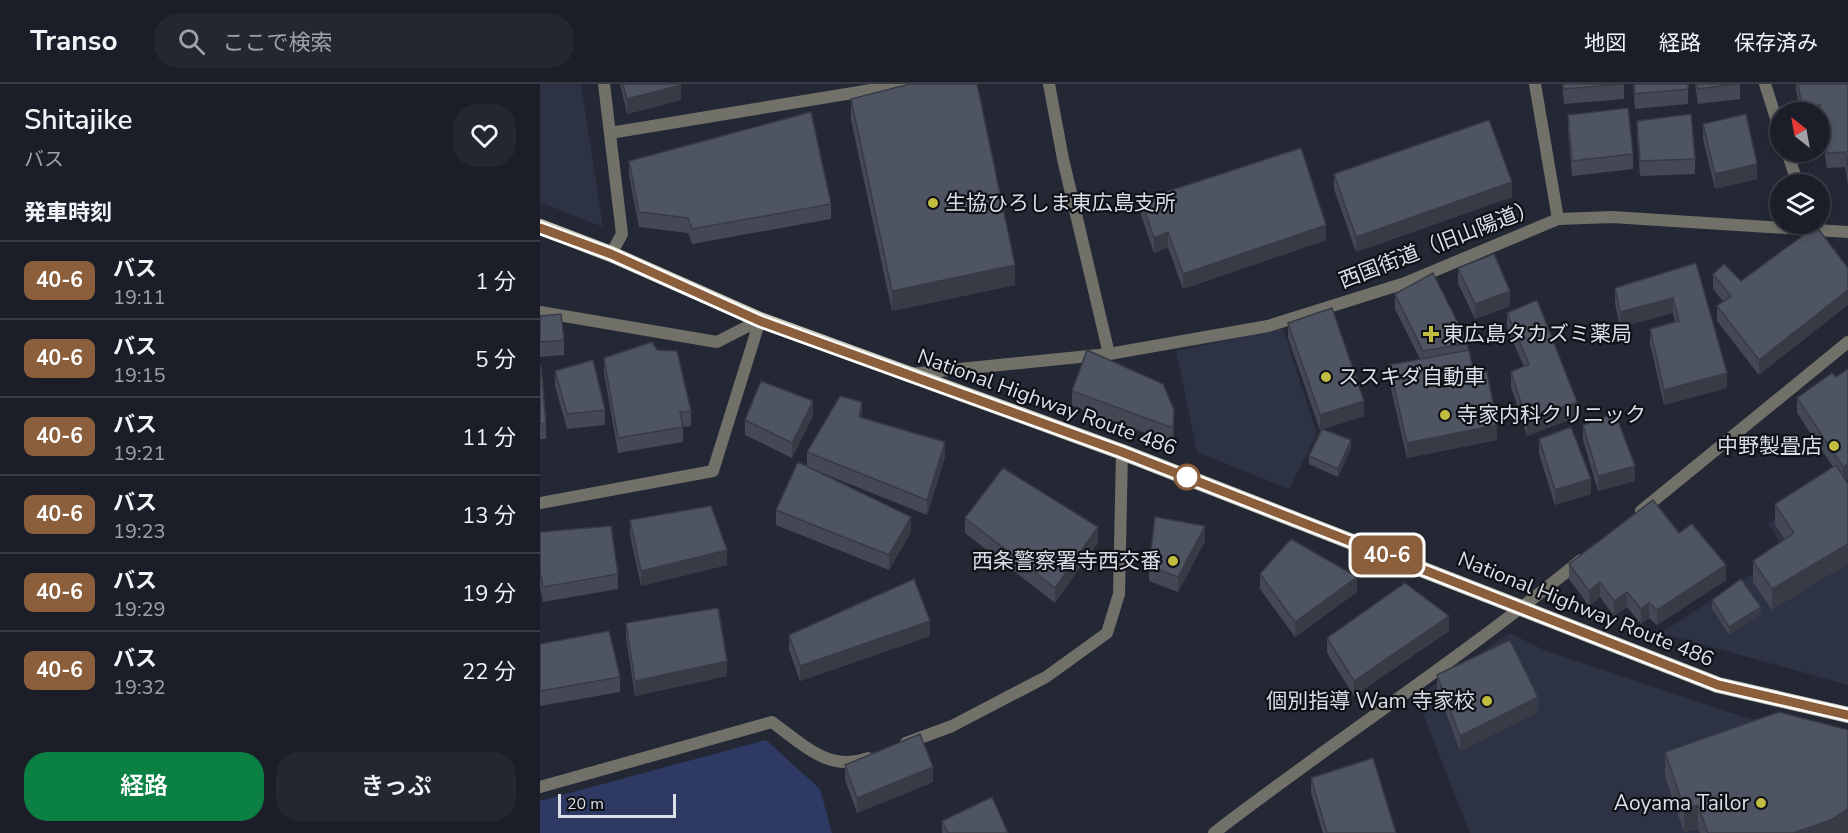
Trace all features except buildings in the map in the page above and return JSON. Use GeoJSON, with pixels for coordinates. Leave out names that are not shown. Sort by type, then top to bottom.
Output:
{"type":"FeatureCollection","features":[{"type":"Feature","properties":{"kind":"highway","name":"National Highway Route 486"},"geometry":{"type":"LineString","coordinates":[[540,228],[611,254],[760,321],[1122,452],[1718,685],[1848,715]]}},
{"type":"Feature","properties":{"kind":"street"},"geometry":{"type":"LineString","coordinates":[[604,84],[622,234],[611,254]]}},
{"type":"Feature","properties":{"kind":"street"},"geometry":{"type":"LineString","coordinates":[[610,133],[907,84]]}},
{"type":"Feature","properties":{"kind":"street"},"geometry":{"type":"LineString","coordinates":[[1050,84],[1062,159],[1109,354]]}},
{"type":"Feature","properties":{"kind":"street"},"geometry":{"type":"LineString","coordinates":[[1535,84],[1558,219]]}},
{"type":"Feature","properties":{"kind":"street"},"geometry":{"type":"LineString","coordinates":[[1765,84],[1771,102]]}},
{"type":"Feature","properties":{"kind":"street","name":"西国街道（旧山陽道）"},"geometry":{"type":"LineString","coordinates":[[903,374],[1109,354],[1268,326],[1405,283],[1558,219],[1612,217],[1770,224]]}},
{"type":"Feature","properties":{"kind":"street","name":"西国街道（旧山陽道）"},"geometry":{"type":"LineString","coordinates":[[1830,229],[1848,232]]}},
{"type":"Feature","properties":{"kind":"street"},"geometry":{"type":"LineString","coordinates":[[540,312],[717,342],[760,321]]}},
{"type":"Feature","properties":{"kind":"street"},"geometry":{"type":"LineString","coordinates":[[540,503],[713,471],[760,321]]}},
{"type":"Feature","properties":{"kind":"street"},"geometry":{"type":"LineString","coordinates":[[1627,523],[1848,342]]}},
{"type":"Feature","properties":{"kind":"street"},"geometry":{"type":"LineString","coordinates":[[540,787],[772,722],[823,759],[857,762],[952,726],[1046,677],[1107,633],[1119,594],[1122,452]]}},
{"type":"Feature","properties":{"kind":"street"},"geometry":{"type":"LineString","coordinates":[[1214,833],[1281,781],[1524,608],[1590,553]]}},
{"type":"Feature","properties":{"kind":"shaded area"},"geometry":{"type":"Polygon","coordinates":[[[540,84],[581,84],[603,227],[540,202],[540,84]]]}},
{"type":"Feature","properties":{"kind":"shaded area"},"geometry":{"type":"Polygon","coordinates":[[[1283,328],[1317,434],[1289,489],[1197,452],[1176,351],[1283,328]]]}},
{"type":"Feature","properties":{"kind":"shaded area"},"geometry":{"type":"Polygon","coordinates":[[[1836,481],[1848,499],[1848,685],[1661,633],[1786,552],[1768,524],[1836,481]]]}},
{"type":"Feature","properties":{"kind":"shaded area"},"geometry":{"type":"Polygon","coordinates":[[[1510,633],[1544,650],[1728,712],[1848,746],[1848,833],[1470,833],[1418,701],[1423,693],[1510,633]]]}},
{"type":"Feature","properties":{"kind":"shaded area"},"geometry":{"type":"Polygon","coordinates":[[[766,740],[820,789],[832,833],[540,833],[540,801],[766,740]]]}},
{"type":"Feature","properties":{"kind":"bus line","name":"40-6"},"geometry":{"type":"LineString","coordinates":[[540,228],[611,254],[760,321],[1122,452],[1718,685],[1848,715]]}},
{"type":"Feature","properties":{"kind":"place","name":"生協ひろしま東広島支所"},"geometry":{"type":"Point","coordinates":[933,203]}},
{"type":"Feature","properties":{"kind":"place","name":"東広島タカズミ薬局"},"geometry":{"type":"Point","coordinates":[1431,334]}},
{"type":"Feature","properties":{"kind":"place","name":"ススキダ自動車"},"geometry":{"type":"Point","coordinates":[1326,377]}},
{"type":"Feature","properties":{"kind":"place","name":"寺家内科クリニック"},"geometry":{"type":"Point","coordinates":[1445,415]}},
{"type":"Feature","properties":{"kind":"place","name":"中野製畳店"},"geometry":{"type":"Point","coordinates":[1834,446]}},
{"type":"Feature","properties":{"kind":"place","name":"西条警察署寺西交番"},"geometry":{"type":"Point","coordinates":[1173,561]}},
{"type":"Feature","properties":{"kind":"place","name":"個別指導 Wam 寺家校"},"geometry":{"type":"Point","coordinates":[1487,701]}},
{"type":"Feature","properties":{"kind":"place","name":"Aoyama Tailor"},"geometry":{"type":"Point","coordinates":[1761,803]}}]}
